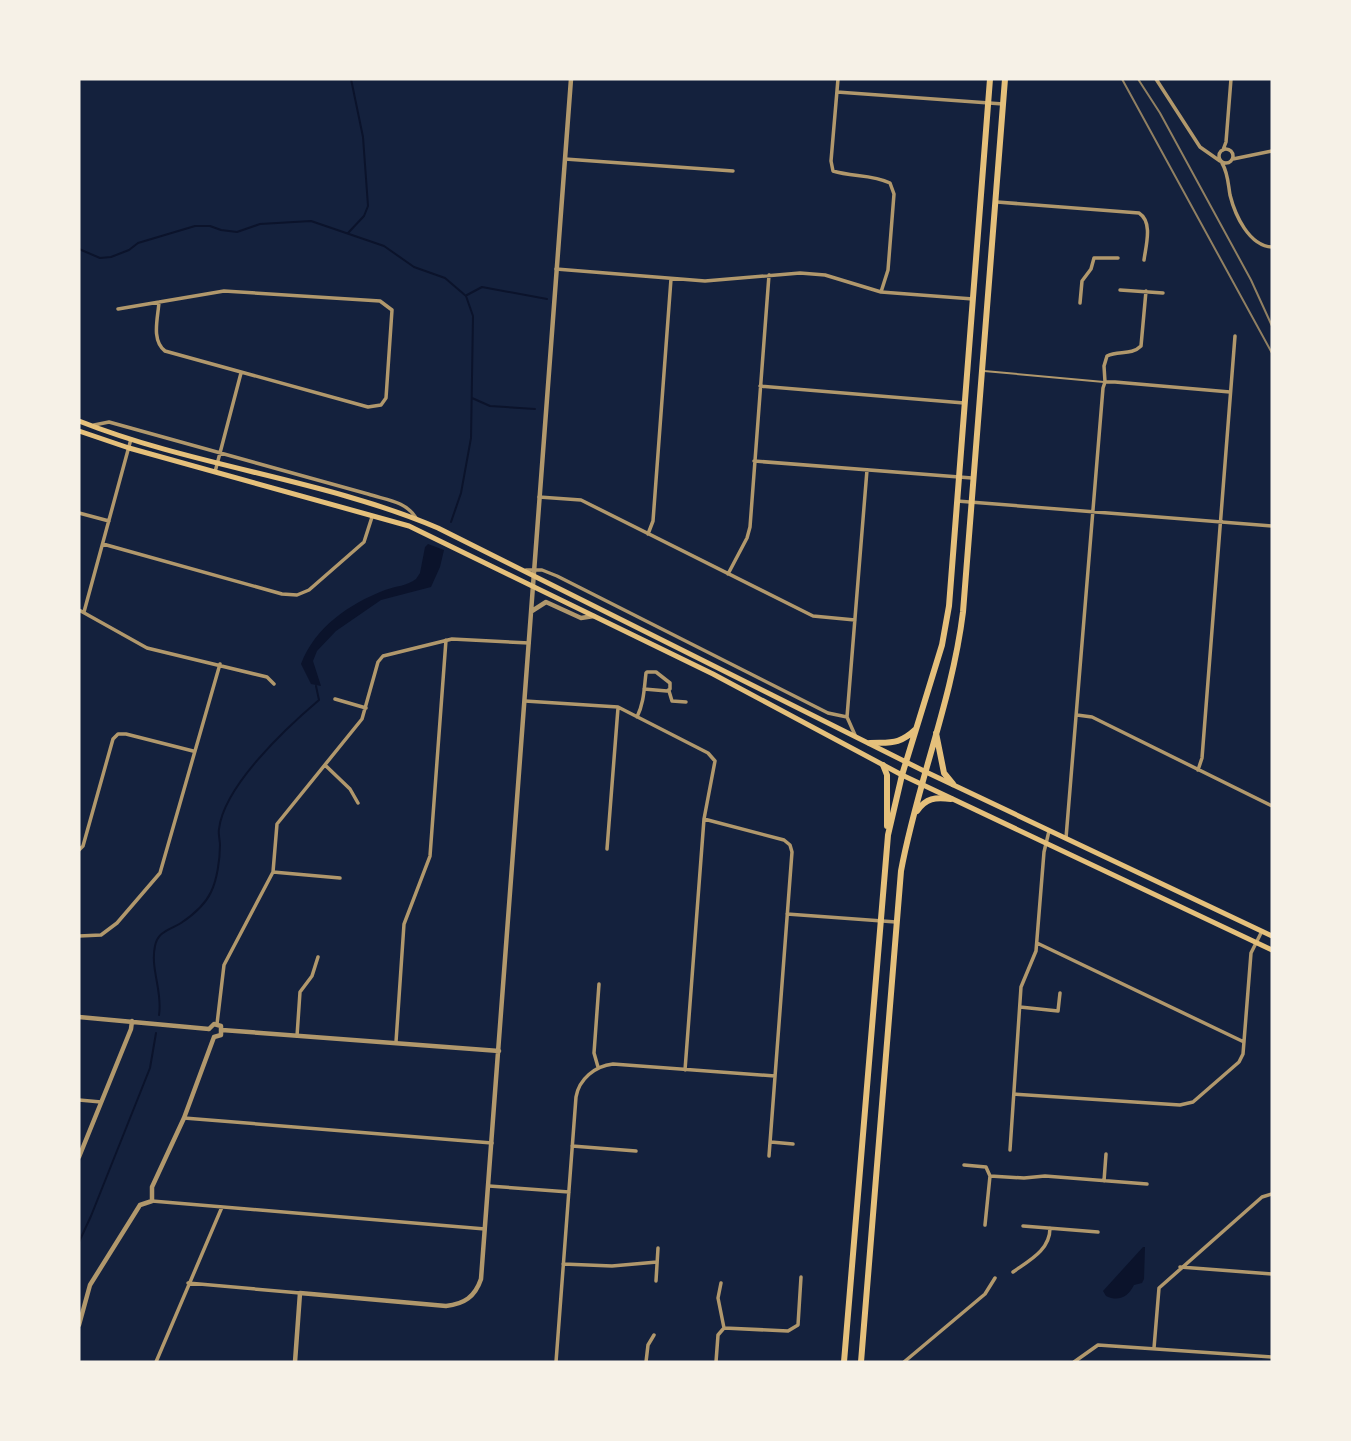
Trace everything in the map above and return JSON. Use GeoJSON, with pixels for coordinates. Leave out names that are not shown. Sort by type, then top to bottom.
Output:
{"type":"FeatureCollection","features":[{"type":"Feature","properties":{"kind":"main road"},"geometry":{"type":"LineString","coordinates":[[888,835],[902,775],[945,633],[990,79]]}},
{"type":"Feature","properties":{"kind":"main road"},"geometry":{"type":"LineString","coordinates":[[860,1362],[901,871],[954,664],[961,625],[1004,79]]}},
{"type":"Feature","properties":{"kind":"main road"},"geometry":{"type":"LineString","coordinates":[[79,421],[131,439],[416,518],[535,573],[926,772],[1272,936]]}},
{"type":"Feature","properties":{"kind":"main road"},"geometry":{"type":"LineString","coordinates":[[79,431],[129,448],[409,526],[713,674],[902,775],[1272,950]]}},
{"type":"Feature","properties":{"kind":"main road"},"geometry":{"type":"LineString","coordinates":[[870,743],[905,740],[917,727]]}},
{"type":"Feature","properties":{"kind":"main road"},"geometry":{"type":"LineString","coordinates":[[936,732],[944,773],[953,784]]}},
{"type":"Feature","properties":{"kind":"main road"},"geometry":{"type":"LineString","coordinates":[[844,1362],[888,835],[887,775],[883,765]]}},
{"type":"Feature","properties":{"kind":"main road"},"geometry":{"type":"LineString","coordinates":[[913,816],[924,801],[937,797],[951,799]]}},
{"type":"Feature","properties":{"kind":"street"},"geometry":{"type":"LineString","coordinates":[[188,1283],[446,1306],[470,1298],[477,1291],[481,1279],[571,79]]}},
{"type":"Feature","properties":{"kind":"street"},"geometry":{"type":"LineString","coordinates":[[838,79],[831,161],[833,170],[880,178],[890,183],[894,194],[888,270],[881,292]]}},
{"type":"Feature","properties":{"kind":"street"},"geometry":{"type":"LineString","coordinates":[[1156,79],[1196,143],[1227,170]]}},
{"type":"Feature","properties":{"kind":"street"},"geometry":{"type":"LineString","coordinates":[[1231,79],[1226,142],[1232,201],[1250,235],[1259,245],[1272,247]]}},
{"type":"Feature","properties":{"kind":"street"},"geometry":{"type":"LineString","coordinates":[[837,92],[1003,104]]}},
{"type":"Feature","properties":{"kind":"street"},"geometry":{"type":"LineString","coordinates":[[1212,155],[1241,156],[1272,151]]}},
{"type":"Feature","properties":{"kind":"street"},"geometry":{"type":"LineString","coordinates":[[1221,162],[1228,155]]}},
{"type":"Feature","properties":{"kind":"street"},"geometry":{"type":"LineString","coordinates":[[1221,162],[1228,155]]}},
{"type":"Feature","properties":{"kind":"street"},"geometry":{"type":"LineString","coordinates":[[565,159],[733,171]]}},
{"type":"Feature","properties":{"kind":"street"},"geometry":{"type":"LineString","coordinates":[[995,201],[1139,213],[1146,218],[1147,224],[1144,260]]}},
{"type":"Feature","properties":{"kind":"street"},"geometry":{"type":"LineString","coordinates":[[1080,303],[1082,281],[1091,269],[1092,261],[1100,257],[1118,258]]}},
{"type":"Feature","properties":{"kind":"street"},"geometry":{"type":"LineString","coordinates":[[556,269],[712,281],[800,273],[825,275],[881,292],[973,299]]}},
{"type":"Feature","properties":{"kind":"street"},"geometry":{"type":"LineString","coordinates":[[729,574],[747,538],[769,275]]}},
{"type":"Feature","properties":{"kind":"street"},"geometry":{"type":"LineString","coordinates":[[648,534],[653,521],[671,279]]}},
{"type":"Feature","properties":{"kind":"street"},"geometry":{"type":"LineString","coordinates":[[1120,290],[1163,293]]}},
{"type":"Feature","properties":{"kind":"street"},"geometry":{"type":"LineString","coordinates":[[118,309],[159,302],[224,291],[380,301],[392,310],[386,398],[382,405],[368,407],[165,351],[156,339],[159,302]]}},
{"type":"Feature","properties":{"kind":"street"},"geometry":{"type":"LineString","coordinates":[[1066,840],[1105,383],[1104,366],[1107,356],[1136,351],[1141,346],[1146,292]]}},
{"type":"Feature","properties":{"kind":"street"},"geometry":{"type":"LineString","coordinates":[[1198,770],[1202,758],[1235,336]]}},
{"type":"Feature","properties":{"kind":"street"},"geometry":{"type":"LineString","coordinates":[[215,472],[242,373]]}},
{"type":"Feature","properties":{"kind":"street"},"geometry":{"type":"LineString","coordinates":[[1105,383],[1230,392]]}},
{"type":"Feature","properties":{"kind":"street"},"geometry":{"type":"LineString","coordinates":[[760,386],[965,403]]}},
{"type":"Feature","properties":{"kind":"street"},"geometry":{"type":"LineString","coordinates":[[92,426],[109,422],[405,505],[416,518]]}},
{"type":"Feature","properties":{"kind":"street"},"geometry":{"type":"LineString","coordinates":[[84,612],[131,439]]}},
{"type":"Feature","properties":{"kind":"street"},"geometry":{"type":"LineString","coordinates":[[754,461],[973,478]]}},
{"type":"Feature","properties":{"kind":"street"},"geometry":{"type":"LineString","coordinates":[[856,736],[847,717],[867,470]]}},
{"type":"Feature","properties":{"kind":"street"},"geometry":{"type":"LineString","coordinates":[[539,497],[580,500],[813,616],[855,620]]}},
{"type":"Feature","properties":{"kind":"street"},"geometry":{"type":"LineString","coordinates":[[957,501],[1272,526]]}},
{"type":"Feature","properties":{"kind":"street"},"geometry":{"type":"LineString","coordinates":[[79,513],[109,521]]}},
{"type":"Feature","properties":{"kind":"street"},"geometry":{"type":"LineString","coordinates":[[103,544],[282,594],[297,594],[309,590],[364,542],[373,515]]}},
{"type":"Feature","properties":{"kind":"street"},"geometry":{"type":"LineString","coordinates":[[535,573],[542,570],[557,576],[828,713],[847,717]]}},
{"type":"Feature","properties":{"kind":"street"},"geometry":{"type":"LineString","coordinates":[[532,611],[545,602],[581,618],[595,616]]}},
{"type":"Feature","properties":{"kind":"street"},"geometry":{"type":"LineString","coordinates":[[79,610],[147,648],[267,677],[274,684]]}},
{"type":"Feature","properties":{"kind":"street"},"geometry":{"type":"LineString","coordinates":[[499,1051],[222,1030],[217,1024],[224,965],[273,872],[277,824],[362,719],[378,662],[383,656],[446,640],[529,643]]}},
{"type":"Feature","properties":{"kind":"street"},"geometry":{"type":"LineString","coordinates":[[396,1042],[404,924],[431,850],[446,640]]}},
{"type":"Feature","properties":{"kind":"street"},"geometry":{"type":"LineString","coordinates":[[79,936],[101,935],[117,923],[160,873],[220,664]]}},
{"type":"Feature","properties":{"kind":"street"},"geometry":{"type":"LineString","coordinates":[[637,716],[642,707],[646,673],[649,671],[669,680],[672,701],[686,702]]}},
{"type":"Feature","properties":{"kind":"street"},"geometry":{"type":"LineString","coordinates":[[644,690],[669,691]]}},
{"type":"Feature","properties":{"kind":"street"},"geometry":{"type":"LineString","coordinates":[[335,699],[367,708]]}},
{"type":"Feature","properties":{"kind":"street"},"geometry":{"type":"LineString","coordinates":[[525,701],[618,708],[708,753],[715,761],[704,819],[685,1070]]}},
{"type":"Feature","properties":{"kind":"street"},"geometry":{"type":"LineString","coordinates":[[607,849],[618,708]]}},
{"type":"Feature","properties":{"kind":"street"},"geometry":{"type":"LineString","coordinates":[[1077,715],[1092,717],[1272,806]]}},
{"type":"Feature","properties":{"kind":"street"},"geometry":{"type":"LineString","coordinates":[[79,850],[83,846],[113,739],[118,734],[194,751]]}},
{"type":"Feature","properties":{"kind":"street"},"geometry":{"type":"LineString","coordinates":[[325,765],[350,789],[358,803]]}},
{"type":"Feature","properties":{"kind":"street"},"geometry":{"type":"LineString","coordinates":[[704,819],[784,840],[790,845],[792,852],[769,1156]]}},
{"type":"Feature","properties":{"kind":"street"},"geometry":{"type":"LineString","coordinates":[[1010,1150],[1023,978],[1036,951],[1045,843],[1049,831]]}},
{"type":"Feature","properties":{"kind":"street"},"geometry":{"type":"LineString","coordinates":[[273,872],[340,878]]}},
{"type":"Feature","properties":{"kind":"street"},"geometry":{"type":"LineString","coordinates":[[787,914],[896,922]]}},
{"type":"Feature","properties":{"kind":"street"},"geometry":{"type":"LineString","coordinates":[[1014,1094],[1188,1105],[1238,1062],[1243,1054],[1251,953],[1262,931]]}},
{"type":"Feature","properties":{"kind":"street"},"geometry":{"type":"LineString","coordinates":[[1037,943],[1244,1042]]}},
{"type":"Feature","properties":{"kind":"street"},"geometry":{"type":"LineString","coordinates":[[297,1036],[300,992],[312,976],[318,957]]}},
{"type":"Feature","properties":{"kind":"street"},"geometry":{"type":"LineString","coordinates":[[598,1067],[594,1053],[599,984]]}},
{"type":"Feature","properties":{"kind":"street"},"geometry":{"type":"LineString","coordinates":[[1020,1007],[1058,1010],[1060,993]]}},
{"type":"Feature","properties":{"kind":"street"},"geometry":{"type":"LineString","coordinates":[[79,1017],[209,1029]]}},
{"type":"Feature","properties":{"kind":"street"},"geometry":{"type":"LineString","coordinates":[[79,1157],[132,1021]]}},
{"type":"Feature","properties":{"kind":"street"},"geometry":{"type":"LineString","coordinates":[[217,1024],[212,1024],[209,1034],[214,1037],[221,1035],[222,1030]]}},
{"type":"Feature","properties":{"kind":"street"},"geometry":{"type":"LineString","coordinates":[[152,1201],[152,1186],[184,1118],[214,1037]]}},
{"type":"Feature","properties":{"kind":"street"},"geometry":{"type":"LineString","coordinates":[[555,1362],[577,1088],[598,1067],[613,1064],[775,1076]]}},
{"type":"Feature","properties":{"kind":"street"},"geometry":{"type":"LineString","coordinates":[[79,1100],[101,1102]]}},
{"type":"Feature","properties":{"kind":"street"},"geometry":{"type":"LineString","coordinates":[[184,1118],[492,1143]]}},
{"type":"Feature","properties":{"kind":"street"},"geometry":{"type":"LineString","coordinates":[[771,1142],[793,1144]]}},
{"type":"Feature","properties":{"kind":"street"},"geometry":{"type":"LineString","coordinates":[[572,1146],[636,1151]]}},
{"type":"Feature","properties":{"kind":"street"},"geometry":{"type":"LineString","coordinates":[[1104,1181],[1106,1154]]}},
{"type":"Feature","properties":{"kind":"street"},"geometry":{"type":"LineString","coordinates":[[964,1165],[986,1167],[990,1176],[985,1225]]}},
{"type":"Feature","properties":{"kind":"street"},"geometry":{"type":"LineString","coordinates":[[990,1176],[1045,1176],[1147,1184]]}},
{"type":"Feature","properties":{"kind":"street"},"geometry":{"type":"LineString","coordinates":[[488,1186],[569,1192]]}},
{"type":"Feature","properties":{"kind":"street"},"geometry":{"type":"LineString","coordinates":[[1154,1348],[1159,1288],[1262,1197],[1272,1194]]}},
{"type":"Feature","properties":{"kind":"street"},"geometry":{"type":"LineString","coordinates":[[79,1325],[90,1285],[140,1205],[152,1201],[485,1229]]}},
{"type":"Feature","properties":{"kind":"street"},"geometry":{"type":"LineString","coordinates":[[158,1362],[188,1283],[222,1207]]}},
{"type":"Feature","properties":{"kind":"street"},"geometry":{"type":"LineString","coordinates":[[1023,1226],[1098,1232]]}},
{"type":"Feature","properties":{"kind":"street"},"geometry":{"type":"LineString","coordinates":[[1013,1272],[1046,1245],[1050,1238],[1050,1228]]}},
{"type":"Feature","properties":{"kind":"street"},"geometry":{"type":"LineString","coordinates":[[656,1281],[658,1248]]}},
{"type":"Feature","properties":{"kind":"street"},"geometry":{"type":"LineString","coordinates":[[563,1264],[612,1266],[657,1262]]}},
{"type":"Feature","properties":{"kind":"street"},"geometry":{"type":"LineString","coordinates":[[1180,1267],[1272,1274]]}},
{"type":"Feature","properties":{"kind":"street"},"geometry":{"type":"LineString","coordinates":[[724,1328],[792,1329],[798,1325],[801,1277]]}},
{"type":"Feature","properties":{"kind":"street"},"geometry":{"type":"LineString","coordinates":[[904,1362],[985,1294],[995,1278]]}},
{"type":"Feature","properties":{"kind":"street"},"geometry":{"type":"LineString","coordinates":[[722,1283],[718,1298],[724,1328]]}},
{"type":"Feature","properties":{"kind":"street"},"geometry":{"type":"LineString","coordinates":[[295,1362],[300,1293]]}},
{"type":"Feature","properties":{"kind":"street"},"geometry":{"type":"LineString","coordinates":[[716,1362],[718,1335],[724,1328]]}},
{"type":"Feature","properties":{"kind":"street"},"geometry":{"type":"LineString","coordinates":[[646,1362],[648,1345],[654,1335]]}},
{"type":"Feature","properties":{"kind":"street"},"geometry":{"type":"LineString","coordinates":[[1074,1362],[1098,1345],[1272,1357]]}},
{"type":"Feature","properties":{"kind":"lane"},"geometry":{"type":"LineString","coordinates":[[981,371],[1105,383]]}},
{"type":"Feature","properties":{"kind":"water"},"geometry":{"type":"Polygon","coordinates":[[[428,544],[444,550],[431,587],[381,600],[336,631],[317,651],[313,661],[321,686],[311,684],[301,664],[324,628],[359,602],[416,579],[428,544]]]}},
{"type":"Feature","properties":{"kind":"water"},"geometry":{"type":"Polygon","coordinates":[[[1143,1247],[1142,1283],[1134,1285],[1123,1297],[1106,1296],[1103,1291],[1143,1247]]]}},
{"type":"Feature","properties":{"kind":"waterway"},"geometry":{"type":"LineString","coordinates":[[348,233],[364,216],[368,206],[363,137],[351,79]]}},
{"type":"Feature","properties":{"kind":"waterway"},"geometry":{"type":"LineString","coordinates":[[79,249],[100,258],[111,257],[138,243],[195,226],[210,226],[237,232],[260,224],[311,221],[384,246],[414,267],[445,278],[466,296],[473,316],[471,438],[461,493],[451,522]]}},
{"type":"Feature","properties":{"kind":"waterway"},"geometry":{"type":"LineString","coordinates":[[467,295],[482,287],[547,299]]}},
{"type":"Feature","properties":{"kind":"waterway"},"geometry":{"type":"LineString","coordinates":[[472,398],[490,406],[535,409]]}},
{"type":"Feature","properties":{"kind":"waterway"},"geometry":{"type":"LineString","coordinates":[[159,1015],[154,963],[157,941],[162,934],[194,913],[208,897],[218,869],[219,829],[223,812],[258,759],[319,700],[316,686]]}},
{"type":"Feature","properties":{"kind":"waterway"},"geometry":{"type":"LineString","coordinates":[[79,1242],[150,1068],[156,1033]]}},
{"type":"Feature","properties":{"kind":"railway"},"geometry":{"type":"LineString","coordinates":[[1122,79],[1272,353]]}},
{"type":"Feature","properties":{"kind":"railway"},"geometry":{"type":"LineString","coordinates":[[1138,79],[1160,113],[1251,280],[1272,326]]}}]}
